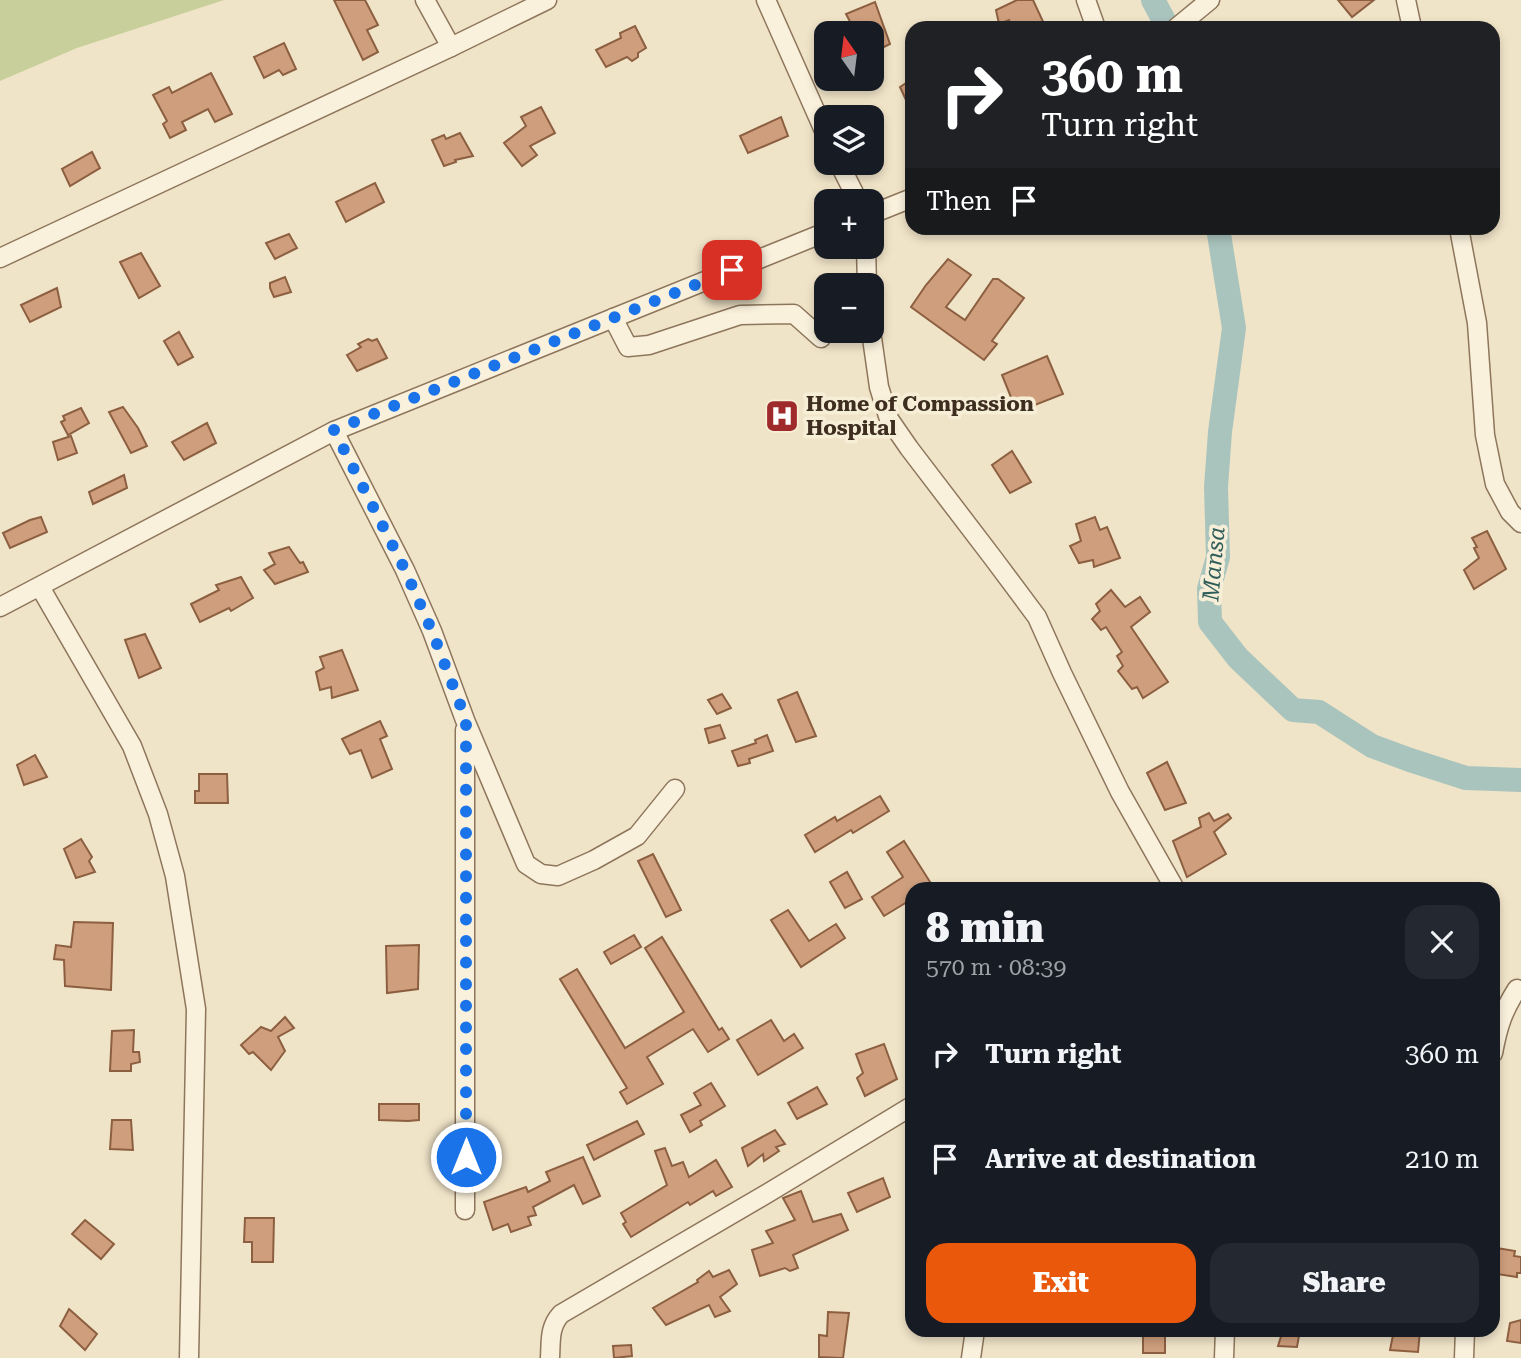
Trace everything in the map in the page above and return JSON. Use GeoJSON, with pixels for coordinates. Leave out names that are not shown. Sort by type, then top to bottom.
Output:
{"type":"FeatureCollection","features":[{"type":"Feature","properties":{"kind":"street"},"geometry":{"type":"LineString","coordinates":[[425,0],[451,47]]}},
{"type":"Feature","properties":{"kind":"street"},"geometry":{"type":"LineString","coordinates":[[0,258],[547,0]]}},
{"type":"Feature","properties":{"kind":"street"},"geometry":{"type":"LineString","coordinates":[[766,0],[814,108]]}},
{"type":"Feature","properties":{"kind":"street"},"geometry":{"type":"LineString","coordinates":[[1086,0],[1094,21]]}},
{"type":"Feature","properties":{"kind":"street"},"geometry":{"type":"LineString","coordinates":[[1185,21],[1210,0]]}},
{"type":"Feature","properties":{"kind":"street"},"geometry":{"type":"LineString","coordinates":[[1406,0],[1410,21]]}},
{"type":"Feature","properties":{"kind":"street"},"geometry":{"type":"LineString","coordinates":[[884,209],[905,201]]}},
{"type":"Feature","properties":{"kind":"street"},"geometry":{"type":"LineString","coordinates":[[1460,235],[1477,323],[1485,435],[1495,484],[1510,512],[1521,523]]}},
{"type":"Feature","properties":{"kind":"street"},"geometry":{"type":"LineString","coordinates":[[0,607],[334,430],[814,237]]}},
{"type":"Feature","properties":{"kind":"street"},"geometry":{"type":"LineString","coordinates":[[613,318],[628,348],[649,345],[740,315],[794,314],[814,332]]}},
{"type":"Feature","properties":{"kind":"street"},"geometry":{"type":"LineString","coordinates":[[873,343],[879,387],[890,419],[1037,617],[1120,792],[1171,882]]}},
{"type":"Feature","properties":{"kind":"street"},"geometry":{"type":"LineString","coordinates":[[334,430],[405,570],[432,631],[526,864],[541,874],[558,876],[594,860],[637,836],[675,789]]}},
{"type":"Feature","properties":{"kind":"street"},"geometry":{"type":"LineString","coordinates":[[40,587],[132,746],[158,814],[175,876],[196,1009],[189,1358]]}},
{"type":"Feature","properties":{"kind":"street"},"geometry":{"type":"LineString","coordinates":[[466,720],[466,1210]]}},
{"type":"Feature","properties":{"kind":"street"},"geometry":{"type":"LineString","coordinates":[[1500,1022],[1517,989]]}},
{"type":"Feature","properties":{"kind":"street"},"geometry":{"type":"LineString","coordinates":[[550,1358],[551,1329],[561,1314],[905,1110]]}},
{"type":"Feature","properties":{"kind":"street"},"geometry":{"type":"LineString","coordinates":[[971,1358],[974,1337]]}},
{"type":"Feature","properties":{"kind":"street"},"geometry":{"type":"LineString","coordinates":[[1224,1358],[1225,1337]]}},
{"type":"Feature","properties":{"kind":"street"},"geometry":{"type":"LineString","coordinates":[[1464,1358],[1465,1337]]}},
{"type":"Feature","properties":{"kind":"green space"},"geometry":{"type":"Polygon","coordinates":[[[0,0],[224,0],[77,48],[0,81],[0,0]]]}},
{"type":"Feature","properties":{"kind":"building"},"geometry":{"type":"Polygon","coordinates":[[[334,0],[365,0],[378,25],[367,30],[378,52],[363,60],[334,0]]]}},
{"type":"Feature","properties":{"kind":"building"},"geometry":{"type":"Polygon","coordinates":[[[1017,0],[1033,0],[1043,21],[998,21],[996,10],[1017,0]]]}},
{"type":"Feature","properties":{"kind":"building"},"geometry":{"type":"Polygon","coordinates":[[[1338,0],[1374,0],[1352,17],[1338,0]]]}},
{"type":"Feature","properties":{"kind":"building"},"geometry":{"type":"Polygon","coordinates":[[[875,2],[882,21],[850,21],[846,14],[875,2]]]}},
{"type":"Feature","properties":{"kind":"building"},"geometry":{"type":"Polygon","coordinates":[[[635,26],[646,48],[632,61],[627,57],[606,67],[596,50],[621,38],[620,33],[635,26]]]}},
{"type":"Feature","properties":{"kind":"building"},"geometry":{"type":"Polygon","coordinates":[[[884,27],[890,44],[884,47],[884,27]]]}},
{"type":"Feature","properties":{"kind":"building"},"geometry":{"type":"Polygon","coordinates":[[[284,43],[296,69],[283,75],[279,70],[264,78],[254,57],[284,43]]]}},
{"type":"Feature","properties":{"kind":"building"},"geometry":{"type":"Polygon","coordinates":[[[211,73],[232,114],[215,122],[208,109],[182,122],[186,130],[170,138],[163,124],[167,121],[153,95],[169,87],[172,93],[211,73]]]}},
{"type":"Feature","properties":{"kind":"building"},"geometry":{"type":"Polygon","coordinates":[[[905,84],[905,98],[900,87],[905,84]]]}},
{"type":"Feature","properties":{"kind":"building"},"geometry":{"type":"Polygon","coordinates":[[[541,107],[555,133],[530,146],[537,155],[522,166],[504,143],[526,126],[521,117],[541,107]]]}},
{"type":"Feature","properties":{"kind":"building"},"geometry":{"type":"Polygon","coordinates":[[[781,117],[788,136],[748,153],[740,136],[781,117]]]}},
{"type":"Feature","properties":{"kind":"building"},"geometry":{"type":"Polygon","coordinates":[[[460,133],[473,156],[444,166],[432,140],[444,135],[446,139],[460,133]]]}},
{"type":"Feature","properties":{"kind":"building"},"geometry":{"type":"Polygon","coordinates":[[[92,152],[100,168],[70,186],[62,169],[92,152]]]}},
{"type":"Feature","properties":{"kind":"building"},"geometry":{"type":"Polygon","coordinates":[[[375,183],[384,202],[346,222],[336,202],[375,183]]]}},
{"type":"Feature","properties":{"kind":"building"},"geometry":{"type":"Polygon","coordinates":[[[289,234],[297,248],[275,259],[266,243],[289,234]]]}},
{"type":"Feature","properties":{"kind":"building"},"geometry":{"type":"Polygon","coordinates":[[[141,253],[160,286],[139,298],[120,262],[141,253]]]}},
{"type":"Feature","properties":{"kind":"building"},"geometry":{"type":"Polygon","coordinates":[[[948,259],[971,275],[946,307],[965,320],[993,279],[998,279],[1024,298],[992,341],[997,344],[984,360],[911,307],[948,259]]]}},
{"type":"Feature","properties":{"kind":"building"},"geometry":{"type":"Polygon","coordinates":[[[285,277],[291,292],[274,297],[270,283],[285,277]]]}},
{"type":"Feature","properties":{"kind":"building"},"geometry":{"type":"Polygon","coordinates":[[[57,288],[61,307],[30,322],[21,305],[57,288]]]}},
{"type":"Feature","properties":{"kind":"building"},"geometry":{"type":"Polygon","coordinates":[[[179,332],[193,357],[178,365],[164,341],[179,332]]]}},
{"type":"Feature","properties":{"kind":"building"},"geometry":{"type":"Polygon","coordinates":[[[368,339],[377,339],[387,358],[357,371],[347,355],[361,347],[358,344],[368,339]]]}},
{"type":"Feature","properties":{"kind":"building"},"geometry":{"type":"Polygon","coordinates":[[[1047,356],[1063,394],[1017,412],[1002,375],[1047,356]]]}},
{"type":"Feature","properties":{"kind":"building"},"geometry":{"type":"Polygon","coordinates":[[[123,407],[147,446],[131,453],[109,412],[123,407]]]}},
{"type":"Feature","properties":{"kind":"building"},"geometry":{"type":"Polygon","coordinates":[[[81,408],[89,423],[68,435],[61,422],[65,420],[63,416],[81,408]]]}},
{"type":"Feature","properties":{"kind":"building"},"geometry":{"type":"Polygon","coordinates":[[[207,423],[216,443],[184,460],[172,442],[207,423]]]}},
{"type":"Feature","properties":{"kind":"building"},"geometry":{"type":"Polygon","coordinates":[[[71,436],[77,453],[58,460],[53,442],[71,436]]]}},
{"type":"Feature","properties":{"kind":"building"},"geometry":{"type":"Polygon","coordinates":[[[1012,451],[1031,482],[1010,493],[992,465],[1012,451]]]}},
{"type":"Feature","properties":{"kind":"building"},"geometry":{"type":"Polygon","coordinates":[[[124,475],[127,488],[93,504],[89,492],[124,475]]]}},
{"type":"Feature","properties":{"kind":"building"},"geometry":{"type":"Polygon","coordinates":[[[41,517],[47,532],[10,548],[3,533],[41,517]]]}},
{"type":"Feature","properties":{"kind":"building"},"geometry":{"type":"Polygon","coordinates":[[[1095,517],[1100,530],[1107,527],[1120,558],[1094,567],[1093,560],[1079,563],[1070,546],[1081,541],[1076,524],[1095,517]]]}},
{"type":"Feature","properties":{"kind":"building"},"geometry":{"type":"Polygon","coordinates":[[[1487,531],[1506,569],[1474,589],[1464,570],[1479,558],[1472,538],[1487,531]]]}},
{"type":"Feature","properties":{"kind":"building"},"geometry":{"type":"Polygon","coordinates":[[[289,547],[308,572],[275,584],[264,570],[275,564],[269,553],[289,547]]]}},
{"type":"Feature","properties":{"kind":"building"},"geometry":{"type":"Polygon","coordinates":[[[241,577],[253,598],[231,611],[229,608],[200,622],[191,604],[219,590],[216,585],[241,577]]]}},
{"type":"Feature","properties":{"kind":"building"},"geometry":{"type":"Polygon","coordinates":[[[1111,590],[1125,607],[1140,597],[1150,612],[1131,627],[1168,682],[1143,698],[1137,687],[1132,689],[1118,671],[1123,666],[1117,656],[1122,652],[1106,627],[1101,630],[1092,619],[1100,611],[1096,604],[1111,590]]]}},
{"type":"Feature","properties":{"kind":"building"},"geometry":{"type":"Polygon","coordinates":[[[145,634],[161,668],[139,678],[125,640],[145,634]]]}},
{"type":"Feature","properties":{"kind":"building"},"geometry":{"type":"Polygon","coordinates":[[[342,650],[358,690],[332,698],[331,687],[320,690],[316,672],[324,668],[320,657],[342,650]]]}},
{"type":"Feature","properties":{"kind":"building"},"geometry":{"type":"Polygon","coordinates":[[[797,692],[816,736],[796,742],[778,700],[797,692]]]}},
{"type":"Feature","properties":{"kind":"building"},"geometry":{"type":"Polygon","coordinates":[[[722,694],[731,708],[717,714],[708,700],[722,694]]]}},
{"type":"Feature","properties":{"kind":"building"},"geometry":{"type":"Polygon","coordinates":[[[380,721],[387,736],[380,739],[392,769],[372,778],[361,750],[350,754],[342,739],[380,721]]]}},
{"type":"Feature","properties":{"kind":"building"},"geometry":{"type":"Polygon","coordinates":[[[720,725],[725,738],[709,743],[705,729],[720,725]]]}},
{"type":"Feature","properties":{"kind":"building"},"geometry":{"type":"Polygon","coordinates":[[[767,735],[773,751],[749,759],[750,763],[738,766],[732,751],[756,743],[755,740],[767,735]]]}},
{"type":"Feature","properties":{"kind":"building"},"geometry":{"type":"Polygon","coordinates":[[[35,755],[47,777],[24,785],[17,765],[35,755]]]}},
{"type":"Feature","properties":{"kind":"building"},"geometry":{"type":"Polygon","coordinates":[[[1167,762],[1186,803],[1165,810],[1147,773],[1167,762]]]}},
{"type":"Feature","properties":{"kind":"building"},"geometry":{"type":"Polygon","coordinates":[[[199,774],[227,774],[228,803],[195,803],[195,791],[199,791],[199,774]]]}},
{"type":"Feature","properties":{"kind":"building"},"geometry":{"type":"Polygon","coordinates":[[[880,796],[889,811],[815,852],[805,835],[835,817],[837,821],[880,796]]]}},
{"type":"Feature","properties":{"kind":"building"},"geometry":{"type":"Polygon","coordinates":[[[1209,813],[1214,821],[1228,814],[1231,818],[1214,832],[1226,854],[1187,877],[1173,841],[1201,827],[1199,818],[1209,813]]]}},
{"type":"Feature","properties":{"kind":"building"},"geometry":{"type":"Polygon","coordinates":[[[81,839],[92,857],[89,861],[95,872],[76,878],[64,849],[81,839]]]}},
{"type":"Feature","properties":{"kind":"building"},"geometry":{"type":"Polygon","coordinates":[[[904,841],[930,882],[905,882],[905,903],[884,916],[872,897],[903,877],[887,852],[904,841]]]}},
{"type":"Feature","properties":{"kind":"building"},"geometry":{"type":"Polygon","coordinates":[[[653,854],[681,910],[666,917],[638,861],[653,854]]]}},
{"type":"Feature","properties":{"kind":"building"},"geometry":{"type":"Polygon","coordinates":[[[847,872],[862,899],[845,908],[830,882],[847,872]]]}},
{"type":"Feature","properties":{"kind":"building"},"geometry":{"type":"Polygon","coordinates":[[[788,910],[809,941],[836,924],[845,938],[801,967],[771,920],[788,910]]]}},
{"type":"Feature","properties":{"kind":"building"},"geometry":{"type":"Polygon","coordinates":[[[74,922],[113,923],[111,990],[65,986],[64,960],[54,959],[56,945],[71,947],[74,922]]]}},
{"type":"Feature","properties":{"kind":"building"},"geometry":{"type":"Polygon","coordinates":[[[634,935],[641,947],[611,964],[604,952],[634,935]]]}},
{"type":"Feature","properties":{"kind":"building"},"geometry":{"type":"Polygon","coordinates":[[[662,937],[719,1030],[722,1028],[729,1039],[708,1052],[693,1029],[647,1057],[663,1084],[627,1104],[620,1092],[627,1088],[560,979],[577,969],[625,1048],[684,1012],[645,948],[662,937]]]}},
{"type":"Feature","properties":{"kind":"building"},"geometry":{"type":"Polygon","coordinates":[[[419,945],[418,989],[387,993],[386,946],[419,945]]]}},
{"type":"Feature","properties":{"kind":"building"},"geometry":{"type":"Polygon","coordinates":[[[285,1017],[294,1028],[278,1037],[285,1051],[271,1070],[253,1052],[249,1054],[241,1045],[261,1027],[271,1031],[285,1017]]]}},
{"type":"Feature","properties":{"kind":"building"},"geometry":{"type":"Polygon","coordinates":[[[771,1020],[784,1041],[794,1034],[803,1048],[758,1075],[737,1040],[771,1020]]]}},
{"type":"Feature","properties":{"kind":"building"},"geometry":{"type":"Polygon","coordinates":[[[134,1030],[133,1052],[139,1052],[140,1062],[131,1064],[131,1071],[110,1071],[112,1031],[134,1030]]]}},
{"type":"Feature","properties":{"kind":"building"},"geometry":{"type":"Polygon","coordinates":[[[884,1044],[897,1079],[865,1096],[857,1078],[863,1073],[856,1054],[884,1044]]]}},
{"type":"Feature","properties":{"kind":"building"},"geometry":{"type":"Polygon","coordinates":[[[711,1083],[725,1106],[700,1121],[702,1125],[690,1132],[681,1115],[701,1105],[694,1093],[711,1083]]]}},
{"type":"Feature","properties":{"kind":"building"},"geometry":{"type":"Polygon","coordinates":[[[817,1087],[827,1104],[797,1119],[788,1103],[817,1087]]]}},
{"type":"Feature","properties":{"kind":"building"},"geometry":{"type":"Polygon","coordinates":[[[379,1104],[419,1104],[419,1120],[379,1120],[379,1104]]]}},
{"type":"Feature","properties":{"kind":"building"},"geometry":{"type":"Polygon","coordinates":[[[112,1120],[131,1120],[133,1150],[110,1149],[112,1120]]]}},
{"type":"Feature","properties":{"kind":"building"},"geometry":{"type":"Polygon","coordinates":[[[637,1121],[644,1134],[594,1160],[587,1145],[637,1121]]]}},
{"type":"Feature","properties":{"kind":"building"},"geometry":{"type":"Polygon","coordinates":[[[775,1130],[785,1144],[776,1147],[779,1151],[764,1161],[763,1154],[748,1166],[742,1148],[775,1130]]]}},
{"type":"Feature","properties":{"kind":"building"},"geometry":{"type":"Polygon","coordinates":[[[665,1148],[672,1166],[683,1162],[689,1177],[716,1160],[732,1187],[716,1196],[713,1191],[690,1205],[688,1202],[631,1237],[623,1224],[626,1222],[621,1213],[667,1185],[655,1151],[665,1148]]]}},
{"type":"Feature","properties":{"kind":"building"},"geometry":{"type":"Polygon","coordinates":[[[583,1157],[600,1196],[583,1204],[574,1185],[533,1207],[536,1215],[528,1217],[531,1225],[511,1232],[508,1224],[493,1230],[484,1202],[526,1187],[528,1192],[550,1181],[546,1172],[583,1157]]]}},
{"type":"Feature","properties":{"kind":"building"},"geometry":{"type":"Polygon","coordinates":[[[883,1178],[890,1197],[857,1212],[848,1193],[883,1178]]]}},
{"type":"Feature","properties":{"kind":"building"},"geometry":{"type":"Polygon","coordinates":[[[801,1191],[813,1222],[841,1214],[848,1230],[793,1255],[798,1268],[790,1271],[785,1268],[760,1276],[752,1250],[773,1243],[766,1231],[795,1220],[783,1198],[801,1191]]]}},
{"type":"Feature","properties":{"kind":"building"},"geometry":{"type":"Polygon","coordinates":[[[245,1218],[274,1218],[273,1262],[252,1262],[252,1242],[244,1242],[245,1218]]]}},
{"type":"Feature","properties":{"kind":"building"},"geometry":{"type":"Polygon","coordinates":[[[85,1220],[114,1244],[101,1259],[72,1234],[85,1220]]]}},
{"type":"Feature","properties":{"kind":"building"},"geometry":{"type":"Polygon","coordinates":[[[1500,1248],[1515,1251],[1514,1256],[1521,1257],[1521,1273],[1517,1273],[1517,1277],[1500,1274],[1500,1248]]]}},
{"type":"Feature","properties":{"kind":"building"},"geometry":{"type":"Polygon","coordinates":[[[729,1270],[737,1284],[720,1297],[730,1311],[715,1317],[709,1305],[666,1325],[653,1308],[698,1282],[697,1280],[709,1271],[713,1277],[729,1270]]]}},
{"type":"Feature","properties":{"kind":"building"},"geometry":{"type":"Polygon","coordinates":[[[69,1309],[97,1334],[85,1350],[60,1326],[69,1309]]]}},
{"type":"Feature","properties":{"kind":"building"},"geometry":{"type":"Polygon","coordinates":[[[828,1312],[849,1313],[843,1358],[819,1357],[819,1335],[827,1336],[828,1312]]]}},
{"type":"Feature","properties":{"kind":"building"},"geometry":{"type":"Polygon","coordinates":[[[1521,1320],[1521,1343],[1507,1341],[1510,1323],[1521,1320]]]}},
{"type":"Feature","properties":{"kind":"building"},"geometry":{"type":"Polygon","coordinates":[[[1143,1337],[1165,1337],[1165,1353],[1143,1353],[1143,1337]]]}},
{"type":"Feature","properties":{"kind":"building"},"geometry":{"type":"Polygon","coordinates":[[[1281,1337],[1299,1337],[1297,1347],[1278,1346],[1281,1337]]]}},
{"type":"Feature","properties":{"kind":"building"},"geometry":{"type":"Polygon","coordinates":[[[1393,1337],[1419,1337],[1418,1352],[1390,1350],[1393,1337]]]}},
{"type":"Feature","properties":{"kind":"building"},"geometry":{"type":"Polygon","coordinates":[[[631,1345],[632,1356],[614,1358],[613,1346],[631,1345]]]}},
{"type":"Feature","properties":{"kind":"waterway","name":"Mansa"},"geometry":{"type":"LineString","coordinates":[[1153,0],[1164,21]]}},
{"type":"Feature","properties":{"kind":"waterway","name":"Mansa"},"geometry":{"type":"LineString","coordinates":[[1219,235],[1234,328],[1220,432],[1216,487],[1218,557],[1209,589],[1210,622],[1238,658],[1293,710],[1319,712],[1372,746],[1466,778],[1521,780]]}},
{"type":"Feature","properties":{"kind":"place","name":"Home of Compassion Hospital"},"geometry":{"type":"Point","coordinates":[782,416]}},
{"type":"Feature","properties":{"kind":"route"},"geometry":{"type":"LineString","coordinates":[[466,1157],[466,720],[405,570],[334,430],[732,270]]}}]}
